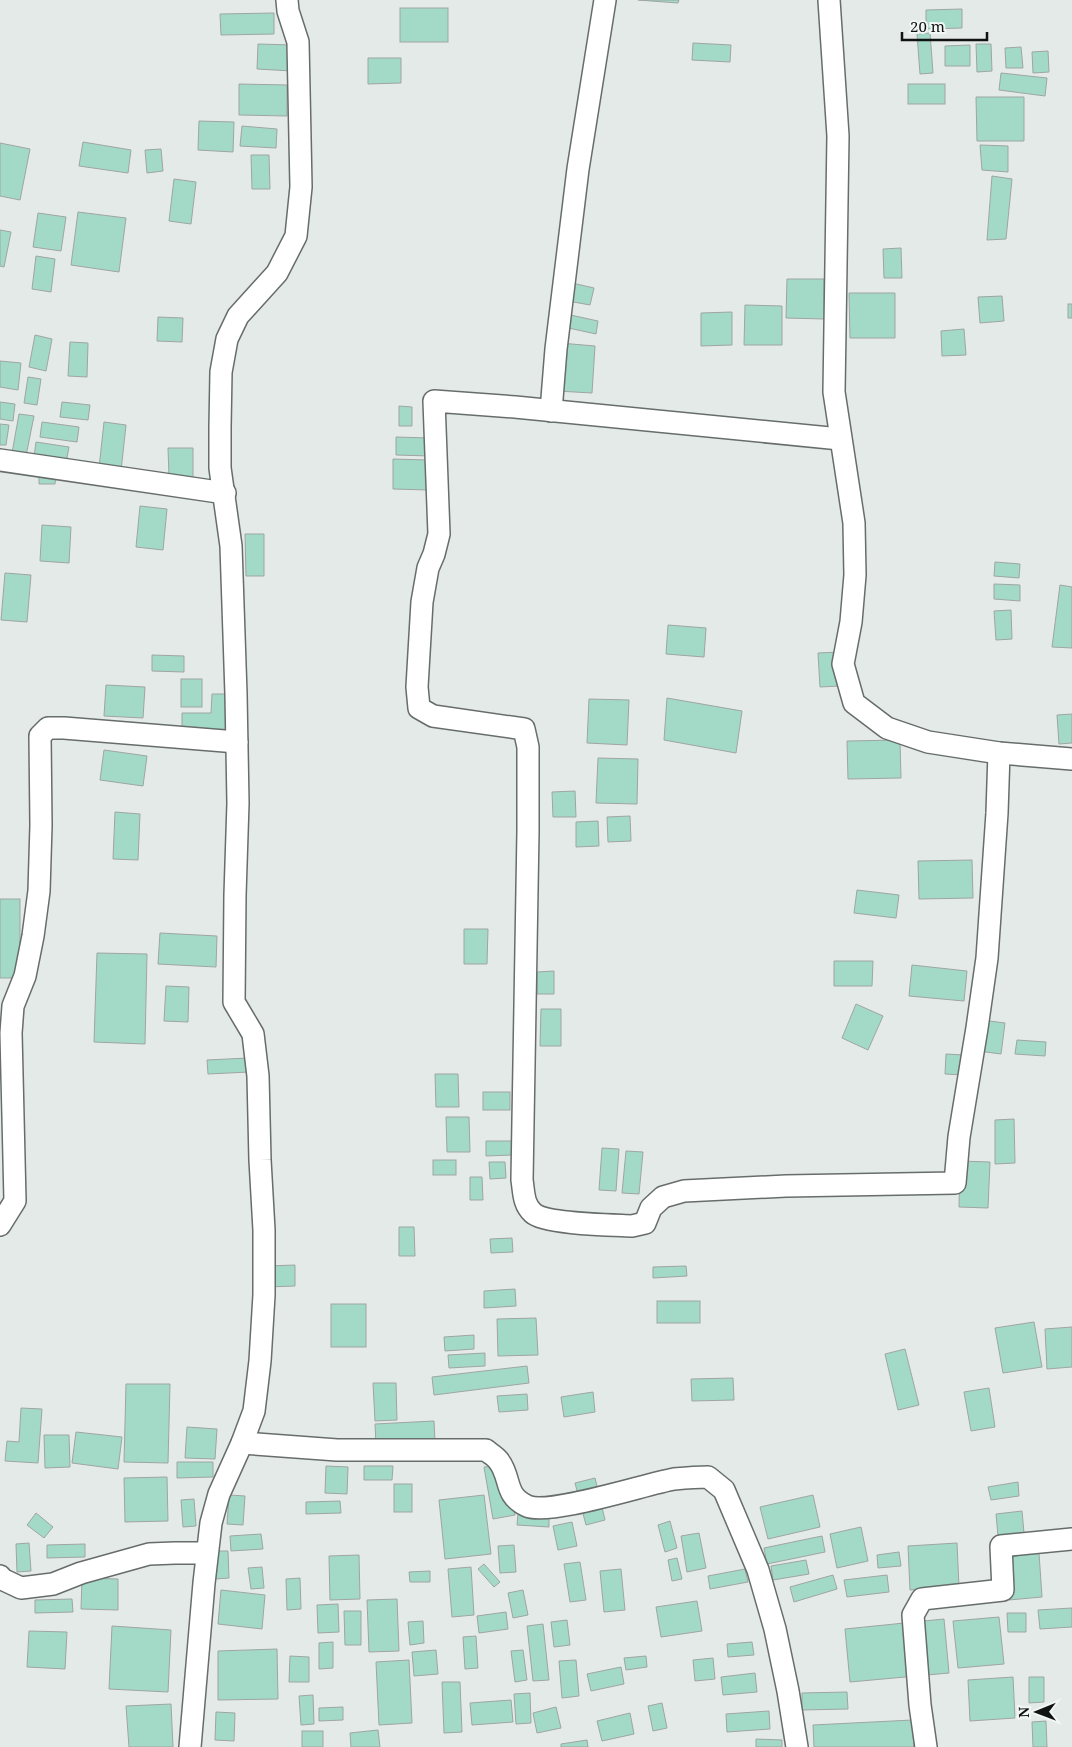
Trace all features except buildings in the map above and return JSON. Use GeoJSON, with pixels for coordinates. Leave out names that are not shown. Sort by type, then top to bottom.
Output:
{"type":"FeatureCollection","features":[{"type":"Feature","properties":{"kind":"street"},"geometry":{"type":"LineString","coordinates":[[190,1747],[211,1523],[219,1494],[254,1412],[260,1361],[264,1295],[264,1239],[258,1076],[253,1034],[234,1002],[238,803],[237,742],[231,546],[220,468],[220,427],[222,372],[228,339],[238,316],[277,272],[296,236],[301,187],[298,42],[288,12],[287,0]]}},
{"type":"Feature","properties":{"kind":"street"},"geometry":{"type":"LineString","coordinates":[[551,411],[556,349],[578,169],[605,0]]}},
{"type":"Feature","properties":{"kind":"street"},"geometry":{"type":"LineString","coordinates":[[828,0],[838,136],[834,392],[854,523],[854,574],[851,622],[844,664],[854,703],[887,728],[928,742],[999,753],[1072,759]]}},
{"type":"Feature","properties":{"kind":"street"},"geometry":{"type":"LineString","coordinates":[[840,439],[434,401],[439,534],[428,568],[422,602],[417,687],[419,708],[433,716],[466,722],[510,726],[524,730],[528,747],[522,1180],[524,1200],[533,1214],[551,1220],[632,1226],[645,1223],[651,1208],[663,1197],[684,1191],[767,1187],[954,1183],[959,1137],[987,958],[997,813],[999,753]]}},
{"type":"Feature","properties":{"kind":"street"},"geometry":{"type":"LineString","coordinates":[[0,460],[225,493]]}},
{"type":"Feature","properties":{"kind":"street"},"geometry":{"type":"LineString","coordinates":[[0,1225],[14,1200],[11,1033],[14,1006],[25,976],[33,936],[39,891],[41,825],[40,736],[48,728],[64,728],[237,742]]}},
{"type":"Feature","properties":{"kind":"street"},"geometry":{"type":"LineString","coordinates":[[242,1443],[337,1450],[486,1450],[497,1459],[504,1471],[512,1496],[529,1507],[553,1508],[672,1480],[708,1477],[724,1490],[758,1570],[775,1629],[797,1747]]}},
{"type":"Feature","properties":{"kind":"street"},"geometry":{"type":"LineString","coordinates":[[926,1747],[920,1705],[913,1615],[922,1599],[1003,1590],[1001,1546],[1072,1539]]}},
{"type":"Feature","properties":{"kind":"street"},"geometry":{"type":"LineString","coordinates":[[0,1576],[2,1579],[21,1588],[53,1584],[97,1568],[149,1554],[175,1552],[208,1553]]}}]}
